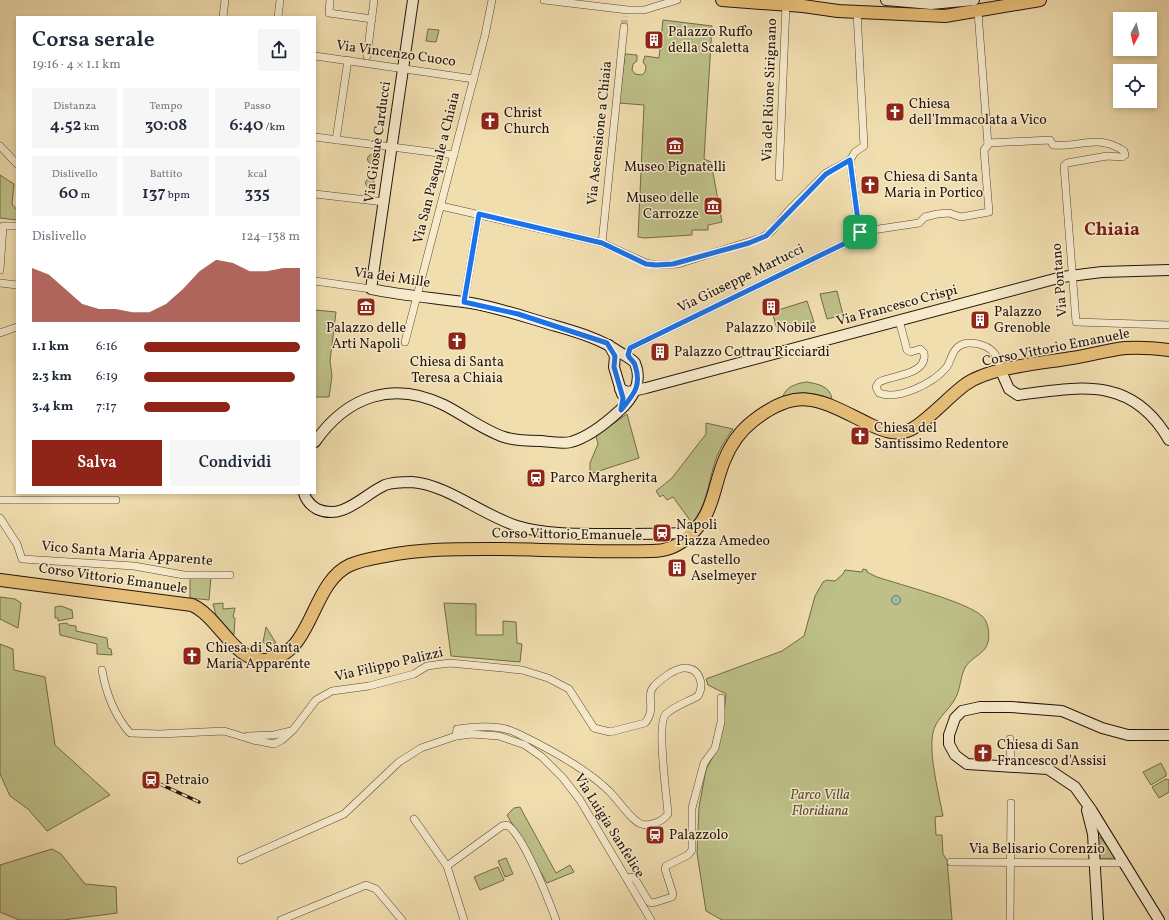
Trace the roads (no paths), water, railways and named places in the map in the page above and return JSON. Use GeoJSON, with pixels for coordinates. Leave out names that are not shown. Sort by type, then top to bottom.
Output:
{"type":"FeatureCollection","features":[{"type":"Feature","properties":{"kind":"main road"},"geometry":{"type":"LineString","coordinates":[[722,0],[786,4],[857,12],[945,16],[976,6],[1040,0]]}},
{"type":"Feature","properties":{"kind":"main road","name":"Corso Vittorio Emanuele"},"geometry":{"type":"LineString","coordinates":[[0,580],[192,605],[210,617],[244,654],[255,659],[266,660],[284,653],[300,638],[319,599],[333,577],[349,565],[370,559],[418,550],[451,548],[633,552],[665,550],[677,546],[696,530],[709,510],[723,463],[731,445],[744,429],[770,409],[791,400],[815,400],[830,405],[880,429],[892,432],[907,431],[915,427],[966,384],[1001,370],[1124,348],[1147,347],[1169,350]]}},
{"type":"Feature","properties":{"kind":"street"},"geometry":{"type":"LineString","coordinates":[[223,16],[225,0]]}},
{"type":"Feature","properties":{"kind":"street"},"geometry":{"type":"LineString","coordinates":[[278,16],[280,0]]}},
{"type":"Feature","properties":{"kind":"street"},"geometry":{"type":"LineString","coordinates":[[330,0],[328,13],[372,19]]}},
{"type":"Feature","properties":{"kind":"street"},"geometry":{"type":"LineString","coordinates":[[367,56],[374,0]]}},
{"type":"Feature","properties":{"kind":"street","name":"Via Giosuè Carducci"},"geometry":{"type":"LineString","coordinates":[[371,289],[413,0]]}},
{"type":"Feature","properties":{"kind":"street","name":"Via San Pasquale a Chiaia"},"geometry":{"type":"LineString","coordinates":[[405,342],[474,79],[492,0]]}},
{"type":"Feature","properties":{"kind":"street"},"geometry":{"type":"LineString","coordinates":[[544,0],[626,13],[644,10],[677,0]]}},
{"type":"Feature","properties":{"kind":"street"},"geometry":{"type":"LineString","coordinates":[[886,0],[976,6],[988,144]]}},
{"type":"Feature","properties":{"kind":"street","name":"Via del Rione Sirignano"},"geometry":{"type":"LineString","coordinates":[[779,177],[786,4]]}},
{"type":"Feature","properties":{"kind":"street"},"geometry":{"type":"LineString","coordinates":[[441,206],[602,243],[646,264],[678,264],[713,252],[749,243],[771,232],[789,210],[826,174],[850,160],[853,155],[864,145],[857,12]]}},
{"type":"Feature","properties":{"kind":"street","name":"Via Ascensione a Chiaia"},"geometry":{"type":"LineString","coordinates":[[602,243],[624,26]]}},
{"type":"Feature","properties":{"kind":"street","name":"Via Vincenzo Cuoco"},"geometry":{"type":"LineString","coordinates":[[316,56],[474,79]]}},
{"type":"Feature","properties":{"kind":"street"},"geometry":{"type":"LineString","coordinates":[[336,140],[348,60]]}},
{"type":"Feature","properties":{"kind":"street"},"geometry":{"type":"LineString","coordinates":[[316,137],[454,155]]}},
{"type":"Feature","properties":{"kind":"street","name":"Via Pontano"},"geometry":{"type":"LineString","coordinates":[[988,144],[1050,140],[1053,145],[1061,146],[1078,142],[1104,142],[1115,145],[1126,152],[1122,157],[1107,156],[1067,163],[1064,166],[1077,323],[1169,325]]}},
{"type":"Feature","properties":{"kind":"street","name":"Via Giuseppe Martucci"},"geometry":{"type":"LineString","coordinates":[[630,359],[628,353],[631,348],[860,236],[860,232],[919,223],[926,216],[937,214],[949,213],[961,217],[989,212],[984,150],[988,144]]}},
{"type":"Feature","properties":{"kind":"street"},"geometry":{"type":"LineString","coordinates":[[0,146],[16,163]]}},
{"type":"Feature","properties":{"kind":"street"},"geometry":{"type":"LineString","coordinates":[[850,160],[860,232]]}},
{"type":"Feature","properties":{"kind":"street"},"geometry":{"type":"LineString","coordinates":[[316,194],[384,202]]}},
{"type":"Feature","properties":{"kind":"street"},"geometry":{"type":"LineString","coordinates":[[464,302],[479,214]]}},
{"type":"Feature","properties":{"kind":"street"},"geometry":{"type":"LineString","coordinates":[[0,270],[4,226],[16,226]]}},
{"type":"Feature","properties":{"kind":"street","name":"Via Francesco Crispi"},"geometry":{"type":"LineString","coordinates":[[635,390],[1072,275],[1102,272],[1169,270]]}},
{"type":"Feature","properties":{"kind":"street","name":"Via dei Mille"},"geometry":{"type":"LineString","coordinates":[[316,281],[464,302],[518,314],[607,343],[630,359]]}},
{"type":"Feature","properties":{"kind":"street"},"geometry":{"type":"LineString","coordinates":[[0,283],[16,285]]}},
{"type":"Feature","properties":{"kind":"street"},"geometry":{"type":"LineString","coordinates":[[899,320],[907,350],[911,352],[920,349],[924,353],[924,359],[920,366],[912,372],[879,382],[876,387],[879,393],[887,396],[896,396],[924,383],[944,370],[953,351],[963,344],[978,344],[989,348],[995,354],[1009,389],[1018,395],[1083,387],[1106,390],[1119,394],[1134,402],[1149,414],[1161,427],[1169,440]]}},
{"type":"Feature","properties":{"kind":"street"},"geometry":{"type":"LineString","coordinates":[[0,333],[16,327]]}},
{"type":"Feature","properties":{"kind":"street"},"geometry":{"type":"LineString","coordinates":[[607,343],[613,351],[614,367],[623,398],[621,410]]}},
{"type":"Feature","properties":{"kind":"street"},"geometry":{"type":"LineString","coordinates":[[316,441],[336,418],[350,406],[372,396],[391,393],[409,394],[432,400],[499,435],[520,440],[561,442],[575,441],[590,433],[621,410],[638,385],[638,376],[635,364],[630,359],[621,359],[614,363]]}},
{"type":"Feature","properties":{"kind":"street"},"geometry":{"type":"LineString","coordinates":[[620,389],[628,392],[635,390]]}},
{"type":"Feature","properties":{"kind":"street"},"geometry":{"type":"LineString","coordinates":[[304,494],[308,502],[315,508],[336,512],[348,508],[372,492],[388,484],[415,482],[438,489],[502,520],[537,530],[581,534],[664,534],[689,533],[696,530]]}},
{"type":"Feature","properties":{"kind":"street"},"geometry":{"type":"LineString","coordinates":[[0,500],[116,500]]}},
{"type":"Feature","properties":{"kind":"street","name":"Vico Santa Maria Apparente"},"geometry":{"type":"LineString","coordinates":[[0,518],[17,544],[22,559],[134,566],[184,575],[230,575]]}},
{"type":"Feature","properties":{"kind":"street"},"geometry":{"type":"LineString","coordinates":[[664,534],[671,538],[674,543],[665,550]]}},
{"type":"Feature","properties":{"kind":"street","name":"Via Filippo Palizzi"},"geometry":{"type":"LineString","coordinates":[[102,670],[107,693],[123,725],[130,733],[164,734],[224,731],[242,736],[274,735],[293,730],[316,700],[332,691],[370,686],[414,674],[427,666],[450,663],[522,670],[548,678],[569,689],[594,728],[610,732],[645,723],[652,709],[650,695],[652,689],[668,675],[685,668],[696,672],[702,685],[698,696],[665,714],[662,720],[662,744],[668,814],[661,821],[646,825],[640,824],[608,790],[584,771],[548,749],[510,730],[480,726],[457,728],[456,736]]}},
{"type":"Feature","properties":{"kind":"street"},"geometry":{"type":"LineString","coordinates":[[627,878],[634,877],[648,902],[653,903],[672,897],[673,894],[665,869],[666,866],[688,855],[692,850],[692,808],[704,763],[715,748],[721,722],[721,698]]}},
{"type":"Feature","properties":{"kind":"street"},"geometry":{"type":"LineString","coordinates":[[1159,920],[1075,787],[1048,769],[973,765],[960,760],[950,744],[949,735],[952,722],[958,714],[970,708],[980,707],[1042,708],[1062,711],[1102,728],[1128,735],[1169,734]]}},
{"type":"Feature","properties":{"kind":"street","name":"Via Luigia Sanfelice"},"geometry":{"type":"LineString","coordinates":[[241,860],[344,814],[398,762],[421,748],[456,736],[472,734],[499,736],[525,745],[542,757],[564,778],[580,800],[651,920]]}},
{"type":"Feature","properties":{"kind":"street"},"geometry":{"type":"LineString","coordinates":[[1010,739],[1011,767]]}},
{"type":"Feature","properties":{"kind":"street"},"geometry":{"type":"LineString","coordinates":[[1083,798],[1093,832],[1098,920]]}},
{"type":"Feature","properties":{"kind":"street"},"geometry":{"type":"LineString","coordinates":[[1010,920],[1011,803]]}},
{"type":"Feature","properties":{"kind":"street"},"geometry":{"type":"LineString","coordinates":[[414,819],[447,866],[464,920]]}},
{"type":"Feature","properties":{"kind":"street"},"geometry":{"type":"LineString","coordinates":[[447,866],[502,826],[507,825],[512,828],[525,851],[544,889],[556,920]]}},
{"type":"Feature","properties":{"kind":"street","name":"Via Belisario Corenzio"},"geometry":{"type":"LineString","coordinates":[[951,862],[1010,861],[1124,863]]}},
{"type":"Feature","properties":{"kind":"street"},"geometry":{"type":"LineString","coordinates":[[281,920],[366,885],[376,889],[402,920]]}},
{"type":"Feature","properties":{"kind":"water"},"geometry":{"type":"Polygon","coordinates":[[[894,596],[898,596],[900,600],[898,604],[894,604],[892,602],[892,598],[894,596]]]}},
{"type":"Feature","properties":{"kind":"tunnel"},"geometry":{"type":"LineString","coordinates":[[624,27],[625,16]]}},
{"type":"Feature","properties":{"kind":"railway"},"geometry":{"type":"LineString","coordinates":[[160,784],[199,802]]}},
{"type":"Feature","properties":{"kind":"place","name":"Palazzo Ruffo della Scaletta"},"geometry":{"type":"Point","coordinates":[654,40]}},
{"type":"Feature","properties":{"kind":"place","name":"Chiesa dell'Immacolata a Vico"},"geometry":{"type":"Point","coordinates":[895,112]}},
{"type":"Feature","properties":{"kind":"place","name":"Christ Church"},"geometry":{"type":"Point","coordinates":[490,121]}},
{"type":"Feature","properties":{"kind":"place","name":"Museo Pignatelli"},"geometry":{"type":"Point","coordinates":[675,146]}},
{"type":"Feature","properties":{"kind":"place","name":"Chiesa di Santa Maria in Portico"},"geometry":{"type":"Point","coordinates":[870,185]}},
{"type":"Feature","properties":{"kind":"place","name":"Museo delle Carrozze"},"geometry":{"type":"Point","coordinates":[713,206]}},
{"type":"Feature","properties":{"kind":"place","name":"Palazzo delle Arti Napoli"},"geometry":{"type":"Point","coordinates":[366,307]}},
{"type":"Feature","properties":{"kind":"place","name":"Palazzo Nobile"},"geometry":{"type":"Point","coordinates":[771,307]}},
{"type":"Feature","properties":{"kind":"place","name":"Palazzo Grenoble"},"geometry":{"type":"Point","coordinates":[980,320]}},
{"type":"Feature","properties":{"kind":"place","name":"Chiesa di Santa Teresa a Chiaia"},"geometry":{"type":"Point","coordinates":[457,341]}},
{"type":"Feature","properties":{"kind":"place","name":"Palazzo Cottrau Ricciardi"},"geometry":{"type":"Point","coordinates":[660,352]}},
{"type":"Feature","properties":{"kind":"place","name":"Chiesa del Santissimo Redentore"},"geometry":{"type":"Point","coordinates":[860,436]}},
{"type":"Feature","properties":{"kind":"place","name":"Parco Margherita"},"geometry":{"type":"Point","coordinates":[536,478]}},
{"type":"Feature","properties":{"kind":"place","name":"Napoli Piazza Amedeo"},"geometry":{"type":"Point","coordinates":[662,533]}},
{"type":"Feature","properties":{"kind":"place","name":"Castello Aselmeyer"},"geometry":{"type":"Point","coordinates":[677,568]}},
{"type":"Feature","properties":{"kind":"place","name":"Chiesa di Santa Maria Apparente"},"geometry":{"type":"Point","coordinates":[192,656]}},
{"type":"Feature","properties":{"kind":"place","name":"Chiesa di San Francesco d'Assisi"},"geometry":{"type":"Point","coordinates":[983,753]}},
{"type":"Feature","properties":{"kind":"place","name":"Petraio"},"geometry":{"type":"Point","coordinates":[151,780]}},
{"type":"Feature","properties":{"kind":"place","name":"Palazzolo"},"geometry":{"type":"Point","coordinates":[655,835]}},
{"type":"Feature","properties":{"kind":"district","name":"Chiaia"},"geometry":{"type":"Point","coordinates":[1112,230]}},
{"type":"Feature","properties":{"kind":"park label","name":"Parco Villa Floridiana"},"geometry":{"type":"Point","coordinates":[820,804]}}]}
